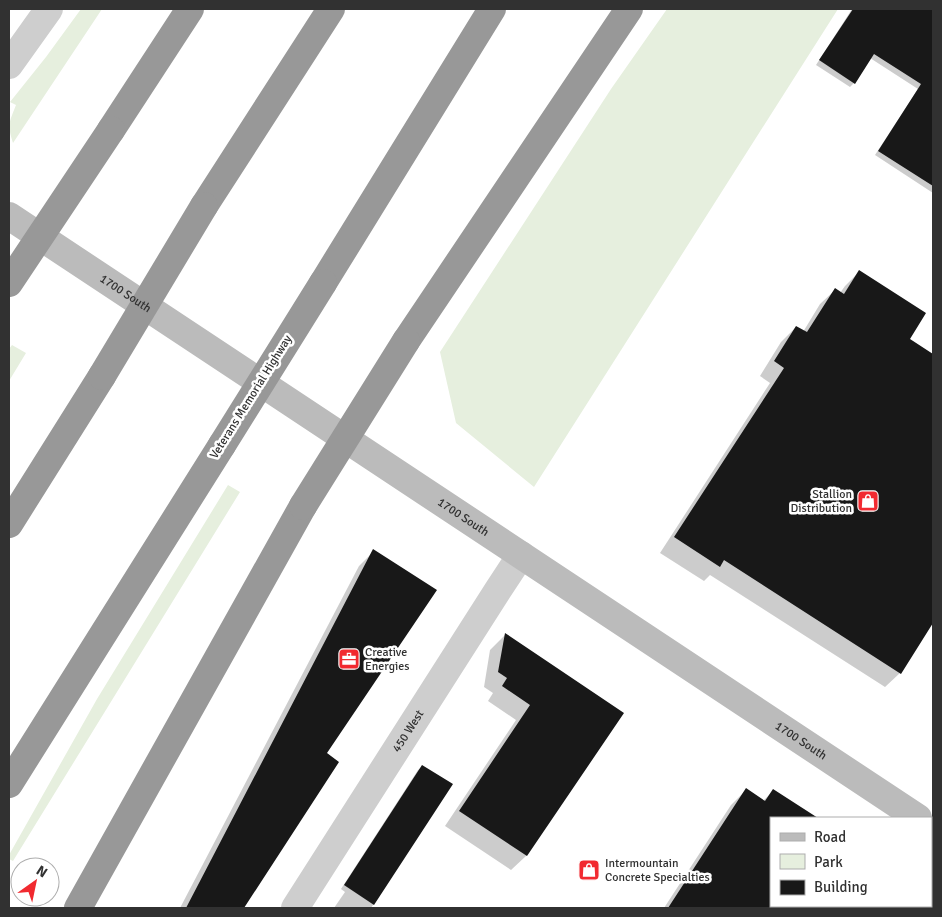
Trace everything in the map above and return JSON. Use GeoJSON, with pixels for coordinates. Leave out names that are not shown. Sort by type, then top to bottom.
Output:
{"type":"FeatureCollection","features":[{"type":"Feature","properties":{"kind":"highway"},"geometry":{"type":"LineString","coordinates":[[9,283],[190,9]]}},
{"type":"Feature","properties":{"kind":"highway"},"geometry":{"type":"LineString","coordinates":[[9,524],[102,376],[204,206],[330,9]]}},
{"type":"Feature","properties":{"kind":"highway","name":"Veterans Memorial Highway"},"geometry":{"type":"LineString","coordinates":[[9,784],[492,9]]}},
{"type":"Feature","properties":{"kind":"highway"},"geometry":{"type":"LineString","coordinates":[[78,908],[303,506],[406,341],[630,9]]}},
{"type":"Feature","properties":{"kind":"street"},"geometry":{"type":"LineString","coordinates":[[9,65],[49,9]]}},
{"type":"Feature","properties":{"kind":"street","name":"1700 South"},"geometry":{"type":"LineString","coordinates":[[9,216],[521,555],[901,814]]}},
{"type":"Feature","properties":{"kind":"street","name":"450 West"},"geometry":{"type":"LineString","coordinates":[[295,908],[521,555]]}},
{"type":"Feature","properties":{"kind":"green space"},"geometry":{"type":"Polygon","coordinates":[[[81,9],[102,9],[13,143],[10,124],[16,105],[10,102],[81,9]]]}},
{"type":"Feature","properties":{"kind":"green space"},"geometry":{"type":"Polygon","coordinates":[[[667,9],[838,9],[534,487],[456,423],[440,352],[611,89],[667,9]]]}},
{"type":"Feature","properties":{"kind":"green space"},"geometry":{"type":"Polygon","coordinates":[[[12,345],[26,353],[9,381],[9,349],[12,345]]]}},
{"type":"Feature","properties":{"kind":"green space"},"geometry":{"type":"Polygon","coordinates":[[[228,485],[240,492],[15,857],[10,857],[9,859],[9,855],[97,699],[228,485]]]}},
{"type":"Feature","properties":{"kind":"building"},"geometry":{"type":"Polygon","coordinates":[[[853,9],[933,9],[933,186],[878,151],[921,84],[874,54],[855,84],[819,60],[853,9]]]}},
{"type":"Feature","properties":{"kind":"building"},"geometry":{"type":"Polygon","coordinates":[[[859,270],[926,313],[910,339],[933,354],[933,623],[901,674],[724,560],[720,567],[674,537],[784,368],[774,361],[796,326],[807,332],[835,288],[844,294],[859,270]]]}},
{"type":"Feature","properties":{"kind":"building"},"geometry":{"type":"Polygon","coordinates":[[[373,549],[437,590],[327,753],[339,762],[244,908],[186,908],[373,549]]]}},
{"type":"Feature","properties":{"kind":"building"},"geometry":{"type":"Polygon","coordinates":[[[505,633],[624,713],[527,856],[459,811],[530,705],[502,686],[507,678],[498,672],[505,633]]]}},
{"type":"Feature","properties":{"kind":"building"},"geometry":{"type":"Polygon","coordinates":[[[422,765],[453,784],[374,905],[344,885],[422,765]]]}},
{"type":"Feature","properties":{"kind":"building"},"geometry":{"type":"Polygon","coordinates":[[[746,788],[765,801],[773,789],[816,817],[770,817],[771,908],[668,908],[746,788]]]}},
{"type":"Feature","properties":{"kind":"place","name":"Stallion Distribution"},"geometry":{"type":"Point","coordinates":[868,501]}},
{"type":"Feature","properties":{"kind":"place","name":"Creative Energies"},"geometry":{"type":"Point","coordinates":[349,659]}},
{"type":"Feature","properties":{"kind":"place","name":"Intermountain Concrete Specialties"},"geometry":{"type":"Point","coordinates":[589,870]}}]}
